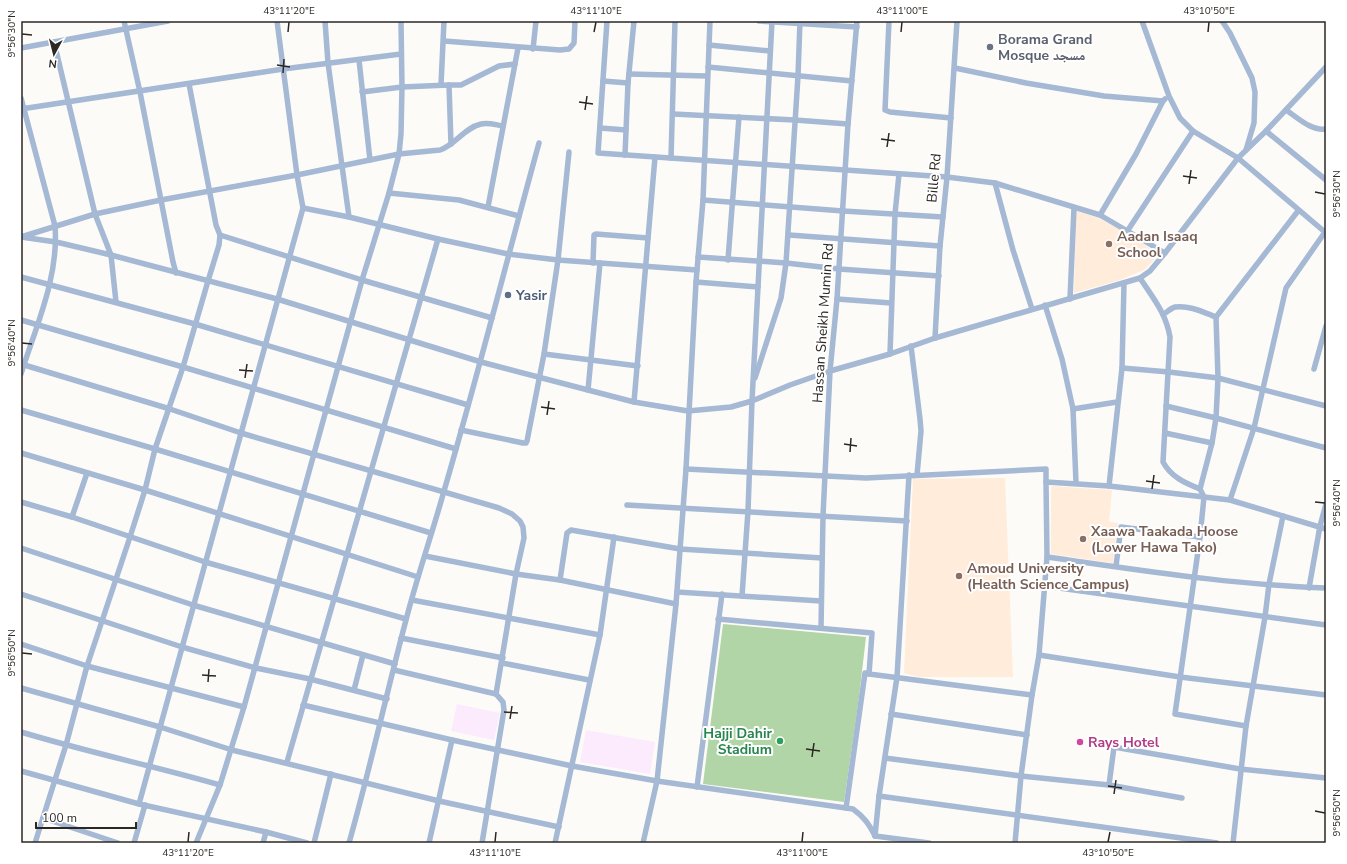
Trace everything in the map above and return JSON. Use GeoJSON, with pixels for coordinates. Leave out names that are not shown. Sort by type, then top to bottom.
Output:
{"type":"FeatureCollection","features":[{"type":"Feature","properties":{"kind":"street"},"geometry":{"type":"LineString","coordinates":[[124,21],[140,92],[176,273]]}},
{"type":"Feature","properties":{"kind":"street"},"geometry":{"type":"LineString","coordinates":[[21,48],[168,21]]}},
{"type":"Feature","properties":{"kind":"street"},"geometry":{"type":"LineString","coordinates":[[134,843],[150,765],[160,727],[303,208],[297,175],[277,21]]}},
{"type":"Feature","properties":{"kind":"street"},"geometry":{"type":"LineString","coordinates":[[325,21],[328,63],[349,217]]}},
{"type":"Feature","properties":{"kind":"street"},"geometry":{"type":"LineString","coordinates":[[196,843],[232,750],[256,668],[325,411],[399,154],[402,87],[401,21]]}},
{"type":"Feature","properties":{"kind":"street"},"geometry":{"type":"LineString","coordinates":[[441,85],[444,21]]}},
{"type":"Feature","properties":{"kind":"street"},"geometry":{"type":"LineString","coordinates":[[533,48],[536,21]]}},
{"type":"Feature","properties":{"kind":"street"},"geometry":{"type":"LineString","coordinates":[[444,42],[518,48],[569,49],[574,42],[575,21]]}},
{"type":"Feature","properties":{"kind":"street"},"geometry":{"type":"LineString","coordinates":[[607,21],[598,153],[947,177],[995,183],[1100,215],[1165,253]]}},
{"type":"Feature","properties":{"kind":"street"},"geometry":{"type":"LineString","coordinates":[[625,155],[628,83],[634,21]]}},
{"type":"Feature","properties":{"kind":"street"},"geometry":{"type":"LineString","coordinates":[[671,158],[675,21]]}},
{"type":"Feature","properties":{"kind":"street"},"geometry":{"type":"LineString","coordinates":[[643,843],[657,781],[677,592],[686,469],[696,282],[703,200],[710,21]]}},
{"type":"Feature","properties":{"kind":"street"},"geometry":{"type":"LineString","coordinates":[[759,21],[857,24]]}},
{"type":"Feature","properties":{"kind":"street"},"geometry":{"type":"LineString","coordinates":[[889,21],[885,110],[890,112],[951,118]]}},
{"type":"Feature","properties":{"kind":"street","name":"Bille Rd"},"geometry":{"type":"LineString","coordinates":[[935,338],[940,246],[947,177],[957,21]]}},
{"type":"Feature","properties":{"kind":"street"},"geometry":{"type":"LineString","coordinates":[[1142,21],[1169,96],[1180,118],[1193,131],[1238,158],[1325,233],[1286,288],[1254,428],[1230,500]]}},
{"type":"Feature","properties":{"kind":"street"},"geometry":{"type":"LineString","coordinates":[[1222,21],[1230,33],[1252,78],[1255,92],[1254,123],[1246,150]]}},
{"type":"Feature","properties":{"kind":"street"},"geometry":{"type":"LineString","coordinates":[[742,596],[748,511],[752,401],[772,22]]}},
{"type":"Feature","properties":{"kind":"street"},"geometry":{"type":"LineString","coordinates":[[753,384],[781,298],[786,263],[789,235],[800,22]]}},
{"type":"Feature","properties":{"kind":"street","name":"Hassan Sheikh Mumin Rd"},"geometry":{"type":"LineString","coordinates":[[821,628],[823,516],[830,371],[837,300],[848,124],[857,24]]}},
{"type":"Feature","properties":{"kind":"street"},"geometry":{"type":"LineString","coordinates":[[54,42],[95,214],[111,255],[116,302]]}},
{"type":"Feature","properties":{"kind":"street"},"geometry":{"type":"LineString","coordinates":[[709,45],[770,51]]}},
{"type":"Feature","properties":{"kind":"street"},"geometry":{"type":"LineString","coordinates":[[488,208],[518,48]]}},
{"type":"Feature","properties":{"kind":"street"},"geometry":{"type":"LineString","coordinates":[[22,108],[140,92],[283,69],[401,54]]}},
{"type":"Feature","properties":{"kind":"street"},"geometry":{"type":"LineString","coordinates":[[359,60],[370,160]]}},
{"type":"Feature","properties":{"kind":"street"},"geometry":{"type":"LineString","coordinates":[[362,92],[402,87],[461,85],[499,66],[515,64]]}},
{"type":"Feature","properties":{"kind":"street"},"geometry":{"type":"LineString","coordinates":[[21,237],[56,242],[111,255],[277,299],[481,362],[634,402],[688,411],[731,407],[752,401],[790,385],[830,371],[890,354],[935,338],[1045,305],[1140,278],[1150,271],[1165,253],[1238,158],[1266,131],[1326,66]]}},
{"type":"Feature","properties":{"kind":"street"},"geometry":{"type":"LineString","coordinates":[[708,67],[852,82]]}},
{"type":"Feature","properties":{"kind":"street"},"geometry":{"type":"LineString","coordinates":[[955,68],[1026,83],[1104,96],[1163,101]]}},
{"type":"Feature","properties":{"kind":"street"},"geometry":{"type":"LineString","coordinates":[[629,74],[707,76]]}},
{"type":"Feature","properties":{"kind":"street"},"geometry":{"type":"LineString","coordinates":[[603,81],[628,83]]}},
{"type":"Feature","properties":{"kind":"street"},"geometry":{"type":"LineString","coordinates":[[35,843],[66,745],[87,666],[145,490],[155,449],[184,367],[195,324],[219,245],[220,235],[216,225],[209,191],[189,84]]}},
{"type":"Feature","properties":{"kind":"street"},"geometry":{"type":"LineString","coordinates":[[449,85],[452,144]]}},
{"type":"Feature","properties":{"kind":"street"},"geometry":{"type":"LineString","coordinates":[[1100,215],[1136,154],[1163,101],[1169,96]]}},
{"type":"Feature","properties":{"kind":"street"},"geometry":{"type":"LineString","coordinates":[[21,98],[22,108],[55,226],[56,242],[50,284],[37,325],[22,364],[21,374]]}},
{"type":"Feature","properties":{"kind":"street"},"geometry":{"type":"LineString","coordinates":[[1286,110],[1311,127],[1326,129]]}},
{"type":"Feature","properties":{"kind":"street"},"geometry":{"type":"LineString","coordinates":[[673,114],[767,118],[848,124]]}},
{"type":"Feature","properties":{"kind":"street"},"geometry":{"type":"LineString","coordinates":[[728,260],[739,117]]}},
{"type":"Feature","properties":{"kind":"street"},"geometry":{"type":"LineString","coordinates":[[21,237],[95,214],[161,200],[297,175],[399,154],[440,150],[447,148],[466,131],[481,124],[486,123],[503,126]]}},
{"type":"Feature","properties":{"kind":"street"},"geometry":{"type":"LineString","coordinates":[[600,128],[626,130]]}},
{"type":"Feature","properties":{"kind":"street"},"geometry":{"type":"LineString","coordinates":[[1128,230],[1193,131]]}},
{"type":"Feature","properties":{"kind":"street"},"geometry":{"type":"LineString","coordinates":[[1266,131],[1326,180]]}},
{"type":"Feature","properties":{"kind":"street"},"geometry":{"type":"LineString","coordinates":[[348,843],[366,783],[406,619],[481,362],[508,254],[539,142]]}},
{"type":"Feature","properties":{"kind":"street"},"geometry":{"type":"LineString","coordinates":[[462,430],[526,443],[527,441],[544,354],[558,260],[569,152]]}},
{"type":"Feature","properties":{"kind":"street"},"geometry":{"type":"LineString","coordinates":[[634,402],[655,157]]}},
{"type":"Feature","properties":{"kind":"street"},"geometry":{"type":"LineString","coordinates":[[890,354],[895,214],[899,174]]}},
{"type":"Feature","properties":{"kind":"street"},"geometry":{"type":"LineString","coordinates":[[995,183],[1013,250],[1032,309]]}},
{"type":"Feature","properties":{"kind":"street"},"geometry":{"type":"LineString","coordinates":[[389,193],[459,200],[519,216]]}},
{"type":"Feature","properties":{"kind":"street"},"geometry":{"type":"LineString","coordinates":[[703,200],[943,217]]}},
{"type":"Feature","properties":{"kind":"street"},"geometry":{"type":"LineString","coordinates":[[303,208],[349,217],[438,239],[508,254],[558,260],[697,270]]}},
{"type":"Feature","properties":{"kind":"street"},"geometry":{"type":"LineString","coordinates":[[1070,299],[1074,208]]}},
{"type":"Feature","properties":{"kind":"street"},"geometry":{"type":"LineString","coordinates":[[1200,489],[1212,443],[1216,418],[1218,378],[1216,317],[1298,211]]}},
{"type":"Feature","properties":{"kind":"street"},"geometry":{"type":"LineString","coordinates":[[593,262],[594,235],[596,234],[648,238]]}},
{"type":"Feature","properties":{"kind":"street"},"geometry":{"type":"LineString","coordinates":[[220,235],[362,280],[492,318]]}},
{"type":"Feature","properties":{"kind":"street"},"geometry":{"type":"LineString","coordinates":[[789,235],[841,240],[940,246]]}},
{"type":"Feature","properties":{"kind":"street"},"geometry":{"type":"LineString","coordinates":[[287,762],[438,239]]}},
{"type":"Feature","properties":{"kind":"street"},"geometry":{"type":"LineString","coordinates":[[698,258],[786,263],[839,269],[939,276]]}},
{"type":"Feature","properties":{"kind":"street"},"geometry":{"type":"LineString","coordinates":[[588,390],[600,263]]}},
{"type":"Feature","properties":{"kind":"street"},"geometry":{"type":"LineString","coordinates":[[21,277],[195,324],[264,346],[338,366],[468,405]]}},
{"type":"Feature","properties":{"kind":"street"},"geometry":{"type":"LineString","coordinates":[[1140,278],[1164,314],[1170,337],[1163,462],[1166,468],[1178,478],[1200,489],[1204,497],[1191,606],[1174,714],[1246,726]]}},
{"type":"Feature","properties":{"kind":"street"},"geometry":{"type":"LineString","coordinates":[[696,282],[758,286]]}},
{"type":"Feature","properties":{"kind":"street"},"geometry":{"type":"LineString","coordinates":[[1109,486],[1117,402],[1122,368],[1124,283]]}},
{"type":"Feature","properties":{"kind":"street"},"geometry":{"type":"LineString","coordinates":[[837,300],[892,303]]}},
{"type":"Feature","properties":{"kind":"street"},"geometry":{"type":"LineString","coordinates":[[1045,305],[1062,359],[1073,409],[1076,483]]}},
{"type":"Feature","properties":{"kind":"street"},"geometry":{"type":"LineString","coordinates":[[1164,314],[1174,308],[1185,307],[1196,309],[1216,317]]}},
{"type":"Feature","properties":{"kind":"street"},"geometry":{"type":"LineString","coordinates":[[21,320],[184,367],[456,450]]}},
{"type":"Feature","properties":{"kind":"street"},"geometry":{"type":"LineString","coordinates":[[1314,369],[1326,326]]}},
{"type":"Feature","properties":{"kind":"street"},"geometry":{"type":"LineString","coordinates":[[911,346],[921,431],[917,475]]}},
{"type":"Feature","properties":{"kind":"street"},"geometry":{"type":"LineString","coordinates":[[544,354],[638,366]]}},
{"type":"Feature","properties":{"kind":"street"},"geometry":{"type":"LineString","coordinates":[[22,364],[170,408],[241,433],[499,508],[512,514],[520,521],[523,527],[524,538],[516,574],[510,618],[496,694]]}},
{"type":"Feature","properties":{"kind":"street"},"geometry":{"type":"LineString","coordinates":[[1122,368],[1218,378],[1326,406]]}},
{"type":"Feature","properties":{"kind":"street"},"geometry":{"type":"LineString","coordinates":[[1073,409],[1117,402]]}},
{"type":"Feature","properties":{"kind":"street"},"geometry":{"type":"LineString","coordinates":[[1166,406],[1326,448]]}},
{"type":"Feature","properties":{"kind":"street"},"geometry":{"type":"LineString","coordinates":[[21,410],[431,533]]}},
{"type":"Feature","properties":{"kind":"street"},"geometry":{"type":"LineString","coordinates":[[1165,434],[1212,443]]}},
{"type":"Feature","properties":{"kind":"street"},"geometry":{"type":"LineString","coordinates":[[21,453],[145,490],[418,577]]}},
{"type":"Feature","properties":{"kind":"street"},"geometry":{"type":"LineString","coordinates":[[686,469],[866,478],[1046,469],[1047,557],[1045,586],[1039,655],[1021,776],[1015,843]]}},
{"type":"Feature","properties":{"kind":"street"},"geometry":{"type":"LineString","coordinates":[[72,516],[87,473]]}},
{"type":"Feature","properties":{"kind":"street"},"geometry":{"type":"LineString","coordinates":[[875,836],[879,796],[897,677],[909,475]]}},
{"type":"Feature","properties":{"kind":"street"},"geometry":{"type":"LineString","coordinates":[[1046,482],[1109,486],[1230,500],[1326,528]]}},
{"type":"Feature","properties":{"kind":"street"},"geometry":{"type":"LineString","coordinates":[[21,502],[72,516],[205,562],[278,584],[406,619]]}},
{"type":"Feature","properties":{"kind":"street"},"geometry":{"type":"LineString","coordinates":[[1309,588],[1320,526],[1326,504]]}},
{"type":"Feature","properties":{"kind":"street"},"geometry":{"type":"LineString","coordinates":[[627,505],[907,521]]}},
{"type":"Feature","properties":{"kind":"street"},"geometry":{"type":"LineString","coordinates":[[1233,843],[1240,769],[1246,726],[1270,584],[1284,516]]}},
{"type":"Feature","properties":{"kind":"street"},"geometry":{"type":"LineString","coordinates":[[1116,566],[1121,527],[1200,537]]}},
{"type":"Feature","properties":{"kind":"street"},"geometry":{"type":"LineString","coordinates":[[560,580],[568,531],[571,530],[680,549],[822,558]]}},
{"type":"Feature","properties":{"kind":"street"},"geometry":{"type":"LineString","coordinates":[[555,843],[589,680],[600,635],[614,538]]}},
{"type":"Feature","properties":{"kind":"street"},"geometry":{"type":"LineString","coordinates":[[21,548],[193,606],[321,642],[363,655],[394,667],[496,694],[503,702],[504,710],[482,843]]}},
{"type":"Feature","properties":{"kind":"street"},"geometry":{"type":"LineString","coordinates":[[425,556],[516,574],[560,580],[676,604]]}},
{"type":"Feature","properties":{"kind":"street"},"geometry":{"type":"LineString","coordinates":[[1047,557],[1194,577],[1309,588],[1326,588]]}},
{"type":"Feature","properties":{"kind":"street"},"geometry":{"type":"LineString","coordinates":[[1045,586],[1191,606],[1265,618],[1326,625]]}},
{"type":"Feature","properties":{"kind":"street"},"geometry":{"type":"LineString","coordinates":[[677,592],[821,601]]}},
{"type":"Feature","properties":{"kind":"street"},"geometry":{"type":"LineString","coordinates":[[21,594],[182,647],[256,668],[310,679],[387,699]]}},
{"type":"Feature","properties":{"kind":"street"},"geometry":{"type":"LineString","coordinates":[[697,787],[722,594]]}},
{"type":"Feature","properties":{"kind":"street"},"geometry":{"type":"LineString","coordinates":[[412,600],[600,635]]}},
{"type":"Feature","properties":{"kind":"street"},"geometry":{"type":"LineString","coordinates":[[718,619],[872,633],[869,674]]}},
{"type":"Feature","properties":{"kind":"street"},"geometry":{"type":"LineString","coordinates":[[401,638],[589,680]]}},
{"type":"Feature","properties":{"kind":"street"},"geometry":{"type":"LineString","coordinates":[[21,644],[87,666],[244,707]]}},
{"type":"Feature","properties":{"kind":"street"},"geometry":{"type":"LineString","coordinates":[[354,690],[363,655]]}},
{"type":"Feature","properties":{"kind":"street"},"geometry":{"type":"LineString","coordinates":[[1039,655],[1180,677],[1326,695]]}},
{"type":"Feature","properties":{"kind":"street"},"geometry":{"type":"LineString","coordinates":[[846,808],[864,673],[1032,695]]}},
{"type":"Feature","properties":{"kind":"street"},"geometry":{"type":"LineString","coordinates":[[21,688],[160,727],[232,750],[287,762],[439,801],[559,827]]}},
{"type":"Feature","properties":{"kind":"street"},"geometry":{"type":"LineString","coordinates":[[303,705],[381,724],[572,766],[657,781],[853,809],[862,815],[868,822],[875,836]]}},
{"type":"Feature","properties":{"kind":"street"},"geometry":{"type":"LineString","coordinates":[[892,714],[1027,734]]}},
{"type":"Feature","properties":{"kind":"street"},"geometry":{"type":"LineString","coordinates":[[21,732],[66,745],[150,765],[220,784]]}},
{"type":"Feature","properties":{"kind":"street"},"geometry":{"type":"LineString","coordinates":[[429,843],[452,740]]}},
{"type":"Feature","properties":{"kind":"street"},"geometry":{"type":"LineString","coordinates":[[1109,784],[1114,747],[1240,769],[1326,778]]}},
{"type":"Feature","properties":{"kind":"street"},"geometry":{"type":"LineString","coordinates":[[885,758],[1021,776],[1109,784],[1182,798]]}},
{"type":"Feature","properties":{"kind":"street"},"geometry":{"type":"LineString","coordinates":[[21,771],[142,805],[266,832],[307,843]]}},
{"type":"Feature","properties":{"kind":"street"},"geometry":{"type":"LineString","coordinates":[[314,843],[332,774]]}},
{"type":"Feature","properties":{"kind":"street"},"geometry":{"type":"LineString","coordinates":[[879,796],[1018,814],[1217,843]]}},
{"type":"Feature","properties":{"kind":"street"},"geometry":{"type":"LineString","coordinates":[[43,818],[118,843]]}},
{"type":"Feature","properties":{"kind":"street"},"geometry":{"type":"LineString","coordinates":[[263,843],[266,832]]}},
{"type":"Feature","properties":{"kind":"street"},"geometry":{"type":"LineString","coordinates":[[875,836],[929,843]]}},
{"type":"Feature","properties":{"kind":"shaded area","name":"Aadan Isaaq School"},"geometry":{"type":"Polygon","coordinates":[[[1076,211],[1099,218],[1127,233],[1159,255],[1144,270],[1120,280],[1074,293],[1076,211]]]}},
{"type":"Feature","properties":{"kind":"shaded area","name":"Amoud University (Health Science Campus)"},"geometry":{"type":"Polygon","coordinates":[[[1005,478],[1013,677],[919,677],[904,673],[913,479],[1005,478]]]}},
{"type":"Feature","properties":{"kind":"shaded area","name":"Xaawa Taakada Hoose (Lower Hawa Tako)"},"geometry":{"type":"Polygon","coordinates":[[[1051,486],[1112,490],[1109,522],[1118,523],[1113,563],[1051,554],[1051,486]]]}},
{"type":"Feature","properties":{"kind":"shaded area"},"geometry":{"type":"Polygon","coordinates":[[[457,704],[500,713],[494,740],[451,731],[457,704]]]}},
{"type":"Feature","properties":{"kind":"shaded area"},"geometry":{"type":"Polygon","coordinates":[[[586,730],[655,742],[650,774],[580,762],[586,730]]]}},
{"type":"Feature","properties":{"kind":"green space","name":"Hajji Dahir Stadium"},"geometry":{"type":"Polygon","coordinates":[[[723,624],[866,637],[844,802],[703,784],[723,624]]]}},
{"type":"Feature","properties":{"kind":"place","name":"Borama Grand Mosque مسجد"},"geometry":{"type":"Point","coordinates":[990,47]}},
{"type":"Feature","properties":{"kind":"place","name":"Aadan Isaaq School"},"geometry":{"type":"Point","coordinates":[1109,244]}},
{"type":"Feature","properties":{"kind":"place","name":"Yasir"},"geometry":{"type":"Point","coordinates":[508,295]}},
{"type":"Feature","properties":{"kind":"place","name":"Xaawa Taakada Hoose (Lower Hawa Tako)"},"geometry":{"type":"Point","coordinates":[1083,539]}},
{"type":"Feature","properties":{"kind":"place","name":"Amoud University (Health Science Campus)"},"geometry":{"type":"Point","coordinates":[959,576]}},
{"type":"Feature","properties":{"kind":"place","name":"Hajji Dahir Stadium"},"geometry":{"type":"Point","coordinates":[780,741]}},
{"type":"Feature","properties":{"kind":"place","name":"Rays Hotel"},"geometry":{"type":"Point","coordinates":[1080,742]}}]}
